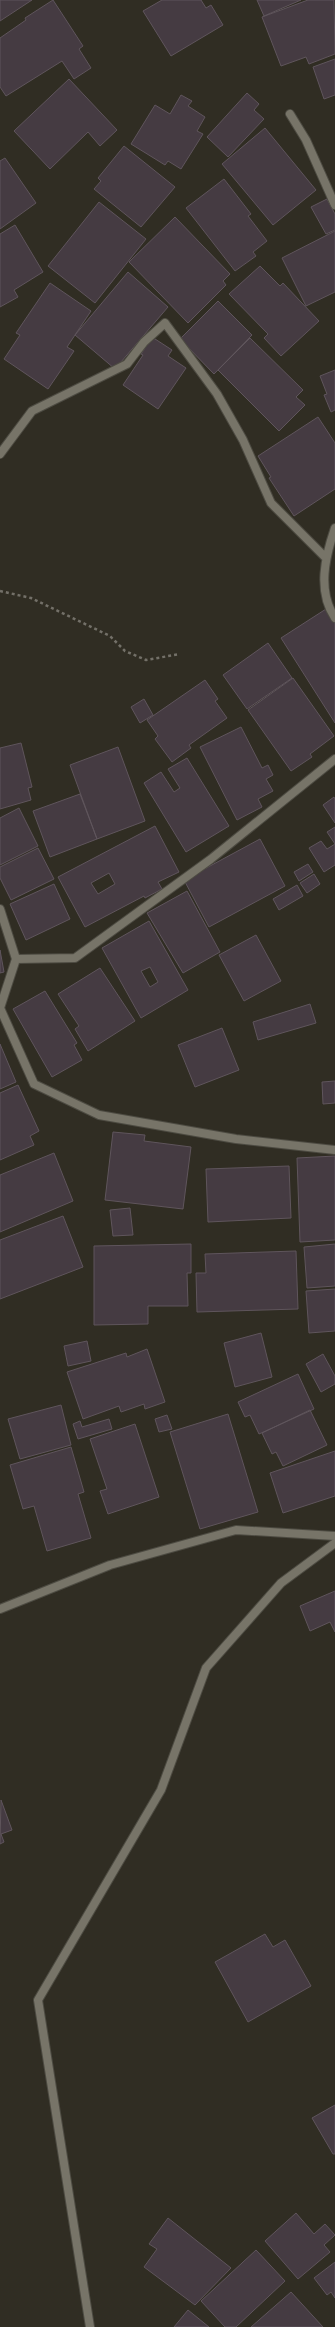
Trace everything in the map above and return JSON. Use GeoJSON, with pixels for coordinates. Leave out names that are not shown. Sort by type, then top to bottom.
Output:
{"type":"FeatureCollection","features":[{"type":"Feature","properties":{"kind":"street"},"geometry":{"type":"LineString","coordinates":[[290,114],[306,140],[335,205]]}},
{"type":"Feature","properties":{"kind":"street"},"geometry":{"type":"LineString","coordinates":[[0,454],[32,411],[127,364],[144,342],[165,323],[217,394],[243,440],[271,503],[325,557]]}},
{"type":"Feature","properties":{"kind":"street"},"geometry":{"type":"LineString","coordinates":[[335,528],[325,557],[324,595],[335,618]]}},
{"type":"Feature","properties":{"kind":"street"},"geometry":{"type":"LineString","coordinates":[[16,959],[75,958],[211,859],[335,759]]}},
{"type":"Feature","properties":{"kind":"street"},"geometry":{"type":"LineString","coordinates":[[0,909],[16,959],[0,1008],[34,1084],[99,1115],[236,1139],[335,1150]]}},
{"type":"Feature","properties":{"kind":"street"},"geometry":{"type":"LineString","coordinates":[[0,1609],[110,1565],[236,1530],[335,1536]]}},
{"type":"Feature","properties":{"kind":"street"},"geometry":{"type":"LineString","coordinates":[[90,2327],[38,2000],[161,1790],[206,1668],[281,1583],[335,1543]]}},
{"type":"Feature","properties":{"kind":"path"},"geometry":{"type":"LineString","coordinates":[[0,591],[31,598],[110,636],[125,651],[146,660],[180,654]]}},
{"type":"Feature","properties":{"kind":"building"},"geometry":{"type":"Polygon","coordinates":[[[0,0],[32,0],[0,21],[0,0]]]}},
{"type":"Feature","properties":{"kind":"building"},"geometry":{"type":"Polygon","coordinates":[[[53,0],[83,46],[79,49],[91,68],[74,79],[62,61],[6,96],[0,87],[0,38],[26,20],[25,18],[53,0]]]}},
{"type":"Feature","properties":{"kind":"building"},"geometry":{"type":"Polygon","coordinates":[[[162,0],[201,0],[206,8],[211,5],[223,25],[171,56],[143,11],[162,0]]]}},
{"type":"Feature","properties":{"kind":"building"},"geometry":{"type":"Polygon","coordinates":[[[257,0],[301,0],[264,16],[257,0]]]}},
{"type":"Feature","properties":{"kind":"building"},"geometry":{"type":"Polygon","coordinates":[[[308,0],[334,0],[335,54],[309,64],[306,57],[281,66],[262,17],[308,0]]]}},
{"type":"Feature","properties":{"kind":"building"},"geometry":{"type":"Polygon","coordinates":[[[335,59],[335,95],[324,99],[313,67],[335,59]]]}},
{"type":"Feature","properties":{"kind":"building"},"geometry":{"type":"Polygon","coordinates":[[[69,79],[117,130],[100,146],[88,132],[50,169],[14,131],[69,79]]]}},
{"type":"Feature","properties":{"kind":"building"},"geometry":{"type":"Polygon","coordinates":[[[247,93],[259,104],[254,110],[264,119],[228,157],[207,137],[247,93]]]}},
{"type":"Feature","properties":{"kind":"building"},"geometry":{"type":"Polygon","coordinates":[[[181,95],[192,101],[188,106],[205,117],[197,131],[203,134],[181,169],[168,161],[165,165],[131,144],[155,105],[170,114],[181,95]]]}},
{"type":"Feature","properties":{"kind":"building"},"geometry":{"type":"Polygon","coordinates":[[[265,128],[316,190],[273,225],[222,164],[265,128]]]}},
{"type":"Feature","properties":{"kind":"building"},"geometry":{"type":"Polygon","coordinates":[[[124,146],[175,187],[141,227],[94,189],[101,181],[98,178],[124,146]]]}},
{"type":"Feature","properties":{"kind":"building"},"geometry":{"type":"Polygon","coordinates":[[[5,158],[36,203],[0,229],[0,161],[5,158]]]}},
{"type":"Feature","properties":{"kind":"building"},"geometry":{"type":"Polygon","coordinates":[[[224,179],[251,214],[248,216],[267,241],[253,252],[256,256],[235,271],[186,208],[224,179]]]}},
{"type":"Feature","properties":{"kind":"building"},"geometry":{"type":"Polygon","coordinates":[[[327,199],[335,214],[335,230],[326,234],[311,207],[327,199]]]}},
{"type":"Feature","properties":{"kind":"building"},"geometry":{"type":"Polygon","coordinates":[[[99,202],[146,239],[95,303],[48,266],[99,202]]]}},
{"type":"Feature","properties":{"kind":"building"},"geometry":{"type":"Polygon","coordinates":[[[175,217],[230,274],[223,281],[226,285],[188,323],[129,262],[175,217]]]}},
{"type":"Feature","properties":{"kind":"building"},"geometry":{"type":"Polygon","coordinates":[[[15,225],[43,272],[14,290],[18,297],[0,307],[0,234],[15,225]]]}},
{"type":"Feature","properties":{"kind":"building"},"geometry":{"type":"Polygon","coordinates":[[[335,231],[335,292],[306,306],[282,258],[335,231]]]}},
{"type":"Feature","properties":{"kind":"building"},"geometry":{"type":"Polygon","coordinates":[[[260,266],[280,286],[283,283],[319,321],[281,356],[264,338],[268,334],[229,294],[260,266]]]}},
{"type":"Feature","properties":{"kind":"building"},"geometry":{"type":"Polygon","coordinates":[[[128,272],[168,307],[115,369],[75,335],[128,272]]]}},
{"type":"Feature","properties":{"kind":"building"},"geometry":{"type":"Polygon","coordinates":[[[50,283],[91,311],[67,347],[74,351],[48,389],[4,359],[20,335],[16,333],[50,283]]]}},
{"type":"Feature","properties":{"kind":"building"},"geometry":{"type":"Polygon","coordinates":[[[218,301],[252,335],[214,374],[180,339],[218,301]]]}},
{"type":"Feature","properties":{"kind":"building"},"geometry":{"type":"Polygon","coordinates":[[[152,337],[172,350],[168,356],[186,368],[158,409],[123,385],[143,355],[141,354],[152,337]]]}},
{"type":"Feature","properties":{"kind":"building"},"geometry":{"type":"Polygon","coordinates":[[[250,338],[303,390],[296,397],[305,405],[279,431],[218,370],[250,338]]]}},
{"type":"Feature","properties":{"kind":"building"},"geometry":{"type":"Polygon","coordinates":[[[335,370],[335,410],[331,412],[324,395],[327,394],[320,376],[335,370]]]}},
{"type":"Feature","properties":{"kind":"building"},"geometry":{"type":"Polygon","coordinates":[[[318,417],[335,443],[335,489],[294,516],[269,478],[271,477],[258,456],[318,417]]]}},
{"type":"Feature","properties":{"kind":"building"},"geometry":{"type":"Polygon","coordinates":[[[326,609],[335,623],[335,723],[281,638],[326,609]]]}},
{"type":"Feature","properties":{"kind":"building"},"geometry":{"type":"Polygon","coordinates":[[[268,643],[292,678],[247,709],[223,675],[268,643]]]}},
{"type":"Feature","properties":{"kind":"building"},"geometry":{"type":"Polygon","coordinates":[[[293,678],[334,736],[310,754],[312,757],[291,771],[248,710],[293,678]]]}},
{"type":"Feature","properties":{"kind":"building"},"geometry":{"type":"Polygon","coordinates":[[[205,680],[218,699],[215,701],[227,718],[189,745],[191,748],[172,762],[155,739],[158,736],[147,720],[205,680]]]}},
{"type":"Feature","properties":{"kind":"building"},"geometry":{"type":"Polygon","coordinates":[[[144,699],[153,715],[140,723],[131,707],[144,699]]]}},
{"type":"Feature","properties":{"kind":"building"},"geometry":{"type":"Polygon","coordinates":[[[241,727],[262,768],[268,765],[273,775],[266,779],[273,791],[258,799],[262,807],[237,820],[200,747],[241,727]]]}},
{"type":"Feature","properties":{"kind":"building"},"geometry":{"type":"Polygon","coordinates":[[[21,743],[32,787],[28,788],[31,800],[0,809],[0,748],[21,743]]]}},
{"type":"Feature","properties":{"kind":"building"},"geometry":{"type":"Polygon","coordinates":[[[118,747],[145,821],[97,839],[70,765],[118,747]]]}},
{"type":"Feature","properties":{"kind":"building"},"geometry":{"type":"Polygon","coordinates":[[[187,758],[229,826],[186,852],[144,783],[161,772],[174,792],[180,788],[168,769],[187,758]]]}},
{"type":"Feature","properties":{"kind":"building"},"geometry":{"type":"Polygon","coordinates":[[[80,794],[97,839],[50,857],[33,811],[80,794]]]}},
{"type":"Feature","properties":{"kind":"building"},"geometry":{"type":"Polygon","coordinates":[[[334,797],[335,799],[335,823],[323,805],[334,797]]]}},
{"type":"Feature","properties":{"kind":"building"},"geometry":{"type":"Polygon","coordinates":[[[19,808],[38,846],[0,865],[0,818],[19,808]]]}},
{"type":"Feature","properties":{"kind":"building"},"geometry":{"type":"Polygon","coordinates":[[[155,826],[179,872],[158,882],[162,889],[145,898],[144,896],[85,927],[58,877],[155,826]],[[109,873],[91,883],[98,894],[115,884],[109,873]]]}},
{"type":"Feature","properties":{"kind":"building"},"geometry":{"type":"Polygon","coordinates":[[[335,827],[335,844],[327,832],[335,827]]]}},
{"type":"Feature","properties":{"kind":"building"},"geometry":{"type":"Polygon","coordinates":[[[260,839],[285,886],[209,927],[184,880],[260,839]]]}},
{"type":"Feature","properties":{"kind":"building"},"geometry":{"type":"Polygon","coordinates":[[[321,841],[327,849],[335,844],[335,865],[324,872],[309,848],[321,841]]]}},
{"type":"Feature","properties":{"kind":"building"},"geometry":{"type":"Polygon","coordinates":[[[38,848],[54,879],[11,900],[0,878],[0,867],[38,848]]]}},
{"type":"Feature","properties":{"kind":"building"},"geometry":{"type":"Polygon","coordinates":[[[308,864],[313,872],[299,881],[294,872],[308,864]]]}},
{"type":"Feature","properties":{"kind":"building"},"geometry":{"type":"Polygon","coordinates":[[[314,874],[320,884],[307,893],[300,883],[314,874]]]}},
{"type":"Feature","properties":{"kind":"building"},"geometry":{"type":"Polygon","coordinates":[[[54,884],[70,919],[26,940],[10,904],[54,884]]]}},
{"type":"Feature","properties":{"kind":"building"},"geometry":{"type":"Polygon","coordinates":[[[297,885],[303,896],[279,910],[273,899],[297,885]]]}},
{"type":"Feature","properties":{"kind":"building"},"geometry":{"type":"Polygon","coordinates":[[[187,891],[220,952],[183,973],[147,913],[187,891]]]}},
{"type":"Feature","properties":{"kind":"building"},"geometry":{"type":"Polygon","coordinates":[[[149,921],[188,990],[141,1018],[102,948],[149,921]],[[150,967],[141,971],[150,987],[158,982],[150,967]]]}},
{"type":"Feature","properties":{"kind":"building"},"geometry":{"type":"Polygon","coordinates":[[[256,935],[281,981],[244,1001],[219,955],[256,935]]]}},
{"type":"Feature","properties":{"kind":"building"},"geometry":{"type":"Polygon","coordinates":[[[0,950],[4,972],[0,973],[0,950]]]}},
{"type":"Feature","properties":{"kind":"building"},"geometry":{"type":"Polygon","coordinates":[[[100,968],[135,1021],[88,1051],[75,1029],[79,1026],[58,994],[100,968]]]}},
{"type":"Feature","properties":{"kind":"building"},"geometry":{"type":"Polygon","coordinates":[[[45,991],[77,1043],[74,1045],[82,1060],[52,1077],[13,1009],[45,991]]]}},
{"type":"Feature","properties":{"kind":"building"},"geometry":{"type":"Polygon","coordinates":[[[310,1004],[316,1023],[258,1040],[253,1022],[310,1004]]]}},
{"type":"Feature","properties":{"kind":"building"},"geometry":{"type":"Polygon","coordinates":[[[222,1028],[239,1070],[195,1087],[178,1045],[222,1028]]]}},
{"type":"Feature","properties":{"kind":"building"},"geometry":{"type":"Polygon","coordinates":[[[0,1044],[16,1082],[0,1089],[0,1044]]]}},
{"type":"Feature","properties":{"kind":"building"},"geometry":{"type":"Polygon","coordinates":[[[335,1081],[335,1103],[323,1104],[322,1082],[335,1081]]]}},
{"type":"Feature","properties":{"kind":"building"},"geometry":{"type":"Polygon","coordinates":[[[18,1085],[39,1131],[30,1136],[34,1145],[0,1160],[0,1093],[18,1085]]]}},
{"type":"Feature","properties":{"kind":"building"},"geometry":{"type":"Polygon","coordinates":[[[113,1132],[145,1135],[144,1141],[191,1147],[183,1209],[105,1200],[113,1132]]]}},
{"type":"Feature","properties":{"kind":"building"},"geometry":{"type":"Polygon","coordinates":[[[54,1153],[73,1201],[0,1232],[0,1175],[54,1153]]]}},
{"type":"Feature","properties":{"kind":"building"},"geometry":{"type":"Polygon","coordinates":[[[335,1156],[335,1240],[300,1242],[297,1158],[335,1156]]]}},
{"type":"Feature","properties":{"kind":"building"},"geometry":{"type":"Polygon","coordinates":[[[289,1166],[291,1218],[208,1222],[206,1169],[289,1166]]]}},
{"type":"Feature","properties":{"kind":"building"},"geometry":{"type":"Polygon","coordinates":[[[130,1208],[133,1235],[113,1236],[110,1210],[130,1208]]]}},
{"type":"Feature","properties":{"kind":"building"},"geometry":{"type":"Polygon","coordinates":[[[63,1216],[83,1267],[0,1299],[0,1240],[63,1216]]]}},
{"type":"Feature","properties":{"kind":"building"},"geometry":{"type":"Polygon","coordinates":[[[191,1244],[191,1273],[187,1273],[188,1306],[148,1306],[148,1324],[94,1325],[94,1246],[191,1244]]]}},
{"type":"Feature","properties":{"kind":"building"},"geometry":{"type":"Polygon","coordinates":[[[335,1244],[335,1286],[307,1288],[304,1247],[335,1244]]]}},
{"type":"Feature","properties":{"kind":"building"},"geometry":{"type":"Polygon","coordinates":[[[296,1251],[298,1309],[197,1312],[196,1273],[206,1273],[205,1254],[296,1251]]]}},
{"type":"Feature","properties":{"kind":"building"},"geometry":{"type":"Polygon","coordinates":[[[335,1289],[335,1331],[309,1333],[306,1291],[335,1289]]]}},
{"type":"Feature","properties":{"kind":"building"},"geometry":{"type":"Polygon","coordinates":[[[261,1333],[272,1377],[235,1387],[224,1343],[261,1333]]]}},
{"type":"Feature","properties":{"kind":"building"},"geometry":{"type":"Polygon","coordinates":[[[87,1341],[91,1361],[68,1366],[64,1346],[87,1341]]]}},
{"type":"Feature","properties":{"kind":"building"},"geometry":{"type":"Polygon","coordinates":[[[147,1349],[165,1402],[145,1409],[144,1404],[121,1412],[119,1406],[83,1419],[67,1372],[126,1353],[127,1357],[147,1349]]]}},
{"type":"Feature","properties":{"kind":"building"},"geometry":{"type":"Polygon","coordinates":[[[323,1354],[335,1376],[335,1384],[321,1392],[306,1364],[323,1354]]]}},
{"type":"Feature","properties":{"kind":"building"},"geometry":{"type":"Polygon","coordinates":[[[298,1374],[314,1409],[259,1434],[250,1415],[245,1417],[238,1402],[298,1374]]]}},
{"type":"Feature","properties":{"kind":"building"},"geometry":{"type":"Polygon","coordinates":[[[61,1405],[71,1445],[20,1459],[8,1419],[61,1405]]]}},
{"type":"Feature","properties":{"kind":"building"},"geometry":{"type":"Polygon","coordinates":[[[310,1410],[327,1445],[283,1466],[276,1452],[272,1454],[262,1433],[310,1410]]]}},
{"type":"Feature","properties":{"kind":"building"},"geometry":{"type":"Polygon","coordinates":[[[228,1414],[258,1512],[200,1529],[170,1432],[228,1414]]]}},
{"type":"Feature","properties":{"kind":"building"},"geometry":{"type":"Polygon","coordinates":[[[167,1415],[172,1429],[159,1432],[155,1419],[167,1415]]]}},
{"type":"Feature","properties":{"kind":"building"},"geometry":{"type":"Polygon","coordinates":[[[109,1419],[112,1429],[78,1439],[73,1424],[80,1421],[82,1427],[109,1419]]]}},
{"type":"Feature","properties":{"kind":"building"},"geometry":{"type":"Polygon","coordinates":[[[135,1424],[159,1497],[108,1514],[100,1491],[107,1489],[90,1439],[135,1424]]]}},
{"type":"Feature","properties":{"kind":"building"},"geometry":{"type":"Polygon","coordinates":[[[71,1447],[84,1492],[78,1494],[91,1538],[47,1551],[34,1506],[23,1509],[10,1465],[71,1447]]]}},
{"type":"Feature","properties":{"kind":"building"},"geometry":{"type":"Polygon","coordinates":[[[335,1451],[335,1496],[283,1513],[270,1473],[335,1451]]]}},
{"type":"Feature","properties":{"kind":"building"},"geometry":{"type":"Polygon","coordinates":[[[335,1591],[335,1632],[330,1622],[310,1631],[300,1606],[335,1591]]]}},
{"type":"Feature","properties":{"kind":"building"},"geometry":{"type":"Polygon","coordinates":[[[1,1800],[12,1830],[1,1834],[4,1842],[0,1844],[1,1800]]]}},
{"type":"Feature","properties":{"kind":"building"},"geometry":{"type":"Polygon","coordinates":[[[265,1934],[273,1947],[285,1940],[311,1986],[248,2022],[215,1962],[265,1934]]]}},
{"type":"Feature","properties":{"kind":"building"},"geometry":{"type":"Polygon","coordinates":[[[335,2105],[335,2154],[333,2154],[312,2118],[335,2105]]]}},
{"type":"Feature","properties":{"kind":"building"},"geometry":{"type":"Polygon","coordinates":[[[296,2213],[314,2234],[325,2224],[335,2235],[324,2245],[330,2252],[298,2279],[265,2241],[296,2213]]]}},
{"type":"Feature","properties":{"kind":"building"},"geometry":{"type":"Polygon","coordinates":[[[168,2218],[231,2268],[195,2305],[144,2267],[157,2249],[149,2244],[168,2218]]]}},
{"type":"Feature","properties":{"kind":"building"},"geometry":{"type":"Polygon","coordinates":[[[256,2250],[285,2281],[236,2327],[225,2327],[201,2301],[256,2250]]]}},
{"type":"Feature","properties":{"kind":"building"},"geometry":{"type":"Polygon","coordinates":[[[335,2262],[335,2298],[331,2292],[327,2295],[314,2278],[335,2262]]]}},
{"type":"Feature","properties":{"kind":"building"},"geometry":{"type":"Polygon","coordinates":[[[291,2292],[323,2327],[251,2327],[291,2292]]]}},
{"type":"Feature","properties":{"kind":"building"},"geometry":{"type":"Polygon","coordinates":[[[188,2310],[209,2327],[174,2327],[188,2310]]]}}]}
